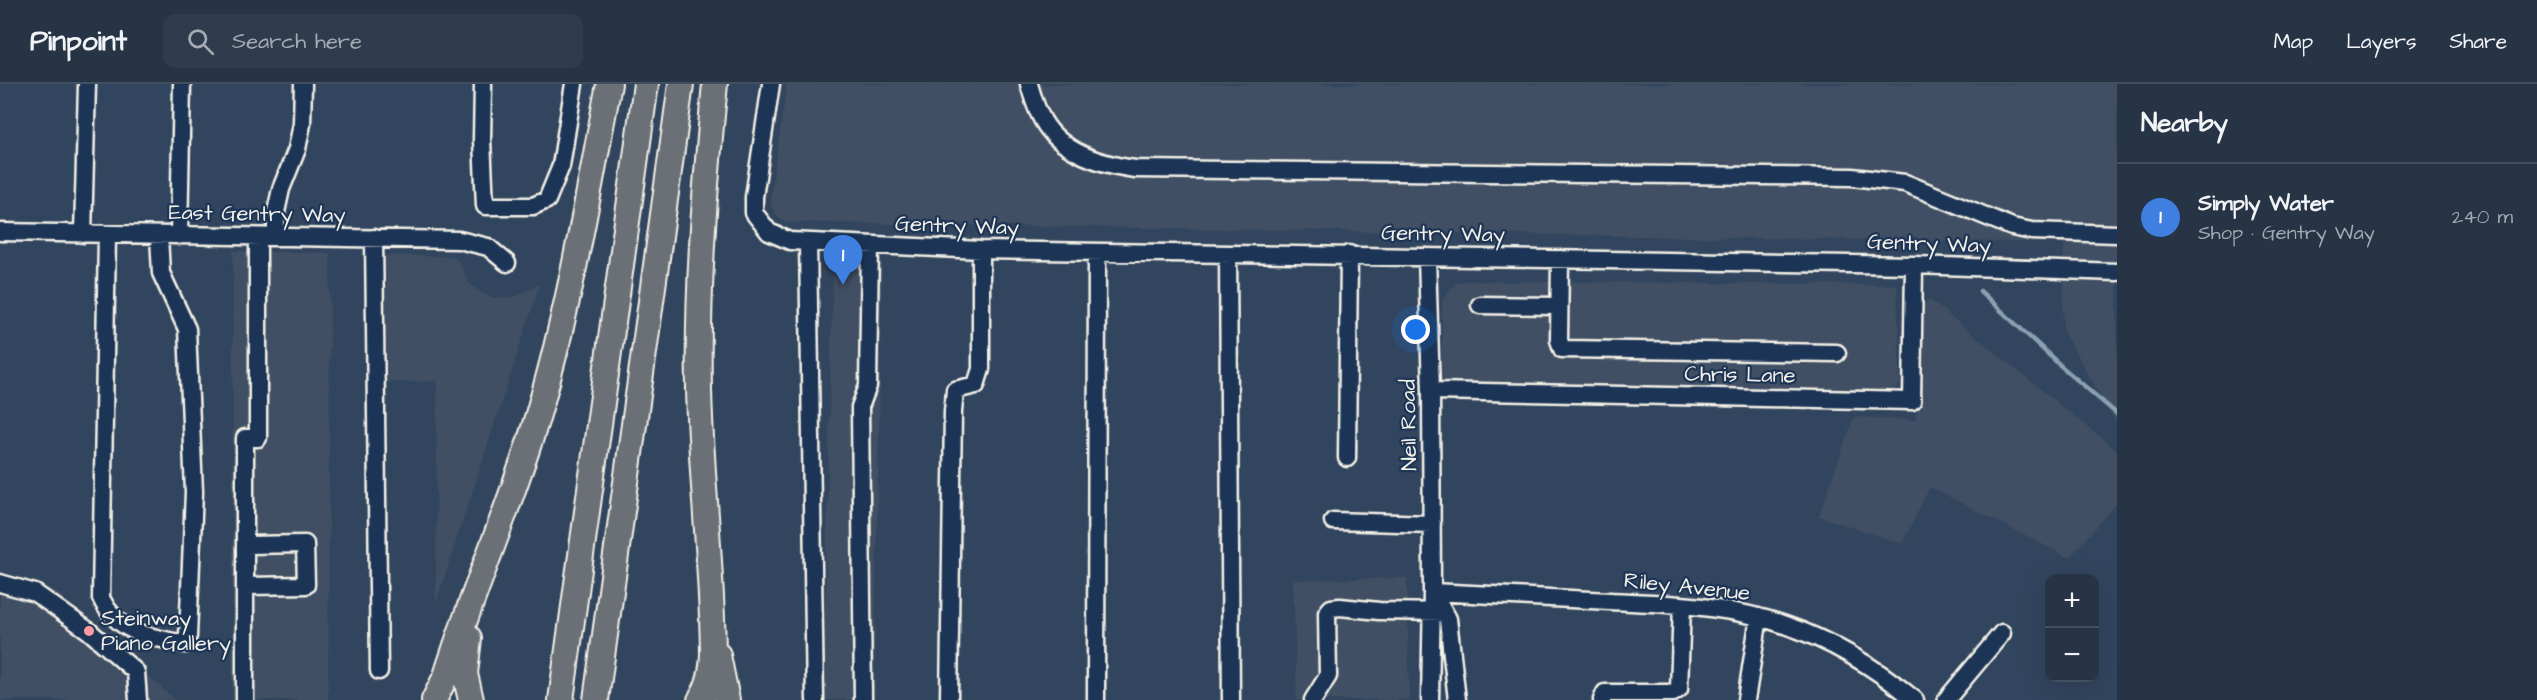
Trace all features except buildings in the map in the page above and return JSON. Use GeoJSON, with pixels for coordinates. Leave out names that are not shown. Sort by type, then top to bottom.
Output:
{"type":"FeatureCollection","features":[{"type":"Feature","properties":{"kind":"highway"},"geometry":{"type":"LineString","coordinates":[[434,700],[446,676],[534,429],[570,289],[609,84]]}},
{"type":"Feature","properties":{"kind":"highway"},"geometry":{"type":"LineString","coordinates":[[561,698],[646,84]]}},
{"type":"Feature","properties":{"kind":"highway"},"geometry":{"type":"LineString","coordinates":[[596,699],[681,84]]}},
{"type":"Feature","properties":{"kind":"highway"},"geometry":{"type":"LineString","coordinates":[[700,700],[706,691],[712,671],[713,632],[701,455],[699,331],[701,266],[715,84]]}},
{"type":"Feature","properties":{"kind":"highway"},"geometry":{"type":"LineString","coordinates":[[471,700],[465,674],[467,650],[481,577]]}},
{"type":"Feature","properties":{"kind":"highway"},"geometry":{"type":"LineString","coordinates":[[713,632],[728,700]]}},
{"type":"Feature","properties":{"kind":"street"},"geometry":{"type":"LineString","coordinates":[[83,234],[87,84]]}},
{"type":"Feature","properties":{"kind":"street"},"geometry":{"type":"LineString","coordinates":[[179,236],[182,84]]}},
{"type":"Feature","properties":{"kind":"street"},"geometry":{"type":"LineString","coordinates":[[276,237],[276,212],[280,189],[297,149],[302,124],[303,84]]}},
{"type":"Feature","properties":{"kind":"street"},"geometry":{"type":"LineString","coordinates":[[483,84],[482,140],[485,206],[532,206],[547,200],[561,166],[574,84]]}},
{"type":"Feature","properties":{"kind":"street","name":"Gentry Way"},"geometry":{"type":"LineString","coordinates":[[771,84],[754,197],[754,213],[769,232],[780,239],[981,250],[1349,254],[1914,265],[2117,272]]}},
{"type":"Feature","properties":{"kind":"street"},"geometry":{"type":"LineString","coordinates":[[1029,84],[1041,118],[1058,139],[1081,155],[1104,165],[1135,169],[1852,177],[1905,183],[1996,221],[2032,231],[2117,234]]}},
{"type":"Feature","properties":{"kind":"street","name":"East Gentry Way"},"geometry":{"type":"LineString","coordinates":[[0,232],[459,240],[488,247],[507,264]]}},
{"type":"Feature","properties":{"kind":"street"},"geometry":{"type":"LineString","coordinates":[[107,235],[101,598],[106,609],[126,629],[185,644],[189,624],[194,492],[187,329],[161,273],[159,236]]}},
{"type":"Feature","properties":{"kind":"street"},"geometry":{"type":"LineString","coordinates":[[244,700],[245,438],[258,438],[258,237]]}},
{"type":"Feature","properties":{"kind":"street"},"geometry":{"type":"LineString","coordinates":[[374,238],[379,671]]}},
{"type":"Feature","properties":{"kind":"street"},"geometry":{"type":"LineString","coordinates":[[808,242],[815,700]]}},
{"type":"Feature","properties":{"kind":"street"},"geometry":{"type":"LineString","coordinates":[[862,700],[860,407],[868,386],[870,245]]}},
{"type":"Feature","properties":{"kind":"street"},"geometry":{"type":"LineString","coordinates":[[950,700],[954,390],[976,385],[981,369],[981,250]]}},
{"type":"Feature","properties":{"kind":"street"},"geometry":{"type":"LineString","coordinates":[[1096,252],[1096,700]]}},
{"type":"Feature","properties":{"kind":"street"},"geometry":{"type":"LineString","coordinates":[[1228,254],[1231,700]]}},
{"type":"Feature","properties":{"kind":"street"},"geometry":{"type":"LineString","coordinates":[[1347,458],[1349,254]]}},
{"type":"Feature","properties":{"kind":"street","name":"Neil Road"},"geometry":{"type":"LineString","coordinates":[[1427,257],[1431,391],[1432,592]]}},
{"type":"Feature","properties":{"kind":"street"},"geometry":{"type":"LineString","coordinates":[[1560,259],[1560,346],[1567,350],[1837,353]]}},
{"type":"Feature","properties":{"kind":"street","name":"Chris Lane"},"geometry":{"type":"LineString","coordinates":[[1431,391],[1912,401],[1914,265]]}},
{"type":"Feature","properties":{"kind":"street"},"geometry":{"type":"LineString","coordinates":[[1480,305],[1559,306]]}},
{"type":"Feature","properties":{"kind":"street"},"geometry":{"type":"LineString","coordinates":[[1333,520],[1432,524]]}},
{"type":"Feature","properties":{"kind":"street"},"geometry":{"type":"LineString","coordinates":[[245,545],[306,544],[306,585],[245,586]]}},
{"type":"Feature","properties":{"kind":"street"},"geometry":{"type":"LineString","coordinates":[[0,583],[35,593],[89,631],[136,672],[139,700]]}},
{"type":"Feature","properties":{"kind":"street"},"geometry":{"type":"LineString","coordinates":[[1430,700],[1438,612],[1432,592]]}},
{"type":"Feature","properties":{"kind":"street","name":"Riley Avenue"},"geometry":{"type":"LineString","coordinates":[[1432,592],[1709,607],[1758,617],[1824,640],[1857,658],[1915,700]]}},
{"type":"Feature","properties":{"kind":"street"},"geometry":{"type":"LineString","coordinates":[[1602,700],[1605,693],[1647,697],[1673,693],[1679,689],[1682,605]]}},
{"type":"Feature","properties":{"kind":"street"},"geometry":{"type":"LineString","coordinates":[[1313,700],[1328,676],[1327,613],[1331,608],[1340,607],[1379,611],[1438,612],[1448,619],[1457,700]]}},
{"type":"Feature","properties":{"kind":"street"},"geometry":{"type":"LineString","coordinates":[[1746,700],[1758,617]]}},
{"type":"Feature","properties":{"kind":"street"},"geometry":{"type":"LineString","coordinates":[[1946,700],[2002,633]]}},
{"type":"Feature","properties":{"kind":"shaded area"},"geometry":{"type":"Polygon","coordinates":[[[787,84],[2117,84],[2117,425],[2063,331],[2064,243],[785,222],[776,215],[771,205],[771,192],[787,84]]]}},
{"type":"Feature","properties":{"kind":"shaded area"},"geometry":{"type":"Polygon","coordinates":[[[233,251],[330,253],[328,700],[232,700],[233,251]]]}},
{"type":"Feature","properties":{"kind":"shaded area"},"geometry":{"type":"Polygon","coordinates":[[[384,255],[454,257],[460,263],[468,282],[479,292],[495,298],[514,297],[540,284],[436,603],[437,381],[387,382],[384,255]]]}},
{"type":"Feature","properties":{"kind":"shaded area"},"geometry":{"type":"Polygon","coordinates":[[[833,263],[882,263],[874,700],[823,700],[833,263]]]}},
{"type":"Feature","properties":{"kind":"shaded area"},"geometry":{"type":"Polygon","coordinates":[[[1464,281],[1897,285],[1900,384],[1891,393],[1442,383],[1442,300],[1455,284],[1464,281]]]}},
{"type":"Feature","properties":{"kind":"shaded area"},"geometry":{"type":"Polygon","coordinates":[[[1929,299],[2117,451],[2117,503],[2069,558],[1930,487],[1902,544],[1819,516],[1854,417],[1916,420],[1920,311],[1929,299]]]}},
{"type":"Feature","properties":{"kind":"shaded area"},"geometry":{"type":"Polygon","coordinates":[[[0,576],[54,590],[175,700],[0,700],[0,576]]]}},
{"type":"Feature","properties":{"kind":"shaded area"},"geometry":{"type":"Polygon","coordinates":[[[1407,578],[1409,700],[1297,700],[1293,580],[1407,578]]]}},
{"type":"Feature","properties":{"kind":"waterway"},"geometry":{"type":"LineString","coordinates":[[1980,291],[2117,414]]}},
{"type":"Feature","properties":{"kind":"place","name":"Simply Water"},"geometry":{"type":"Point","coordinates":[843,285]}},
{"type":"Feature","properties":{"kind":"place","name":"Steinway Piano Gallery"},"geometry":{"type":"Point","coordinates":[89,631]}}]}
